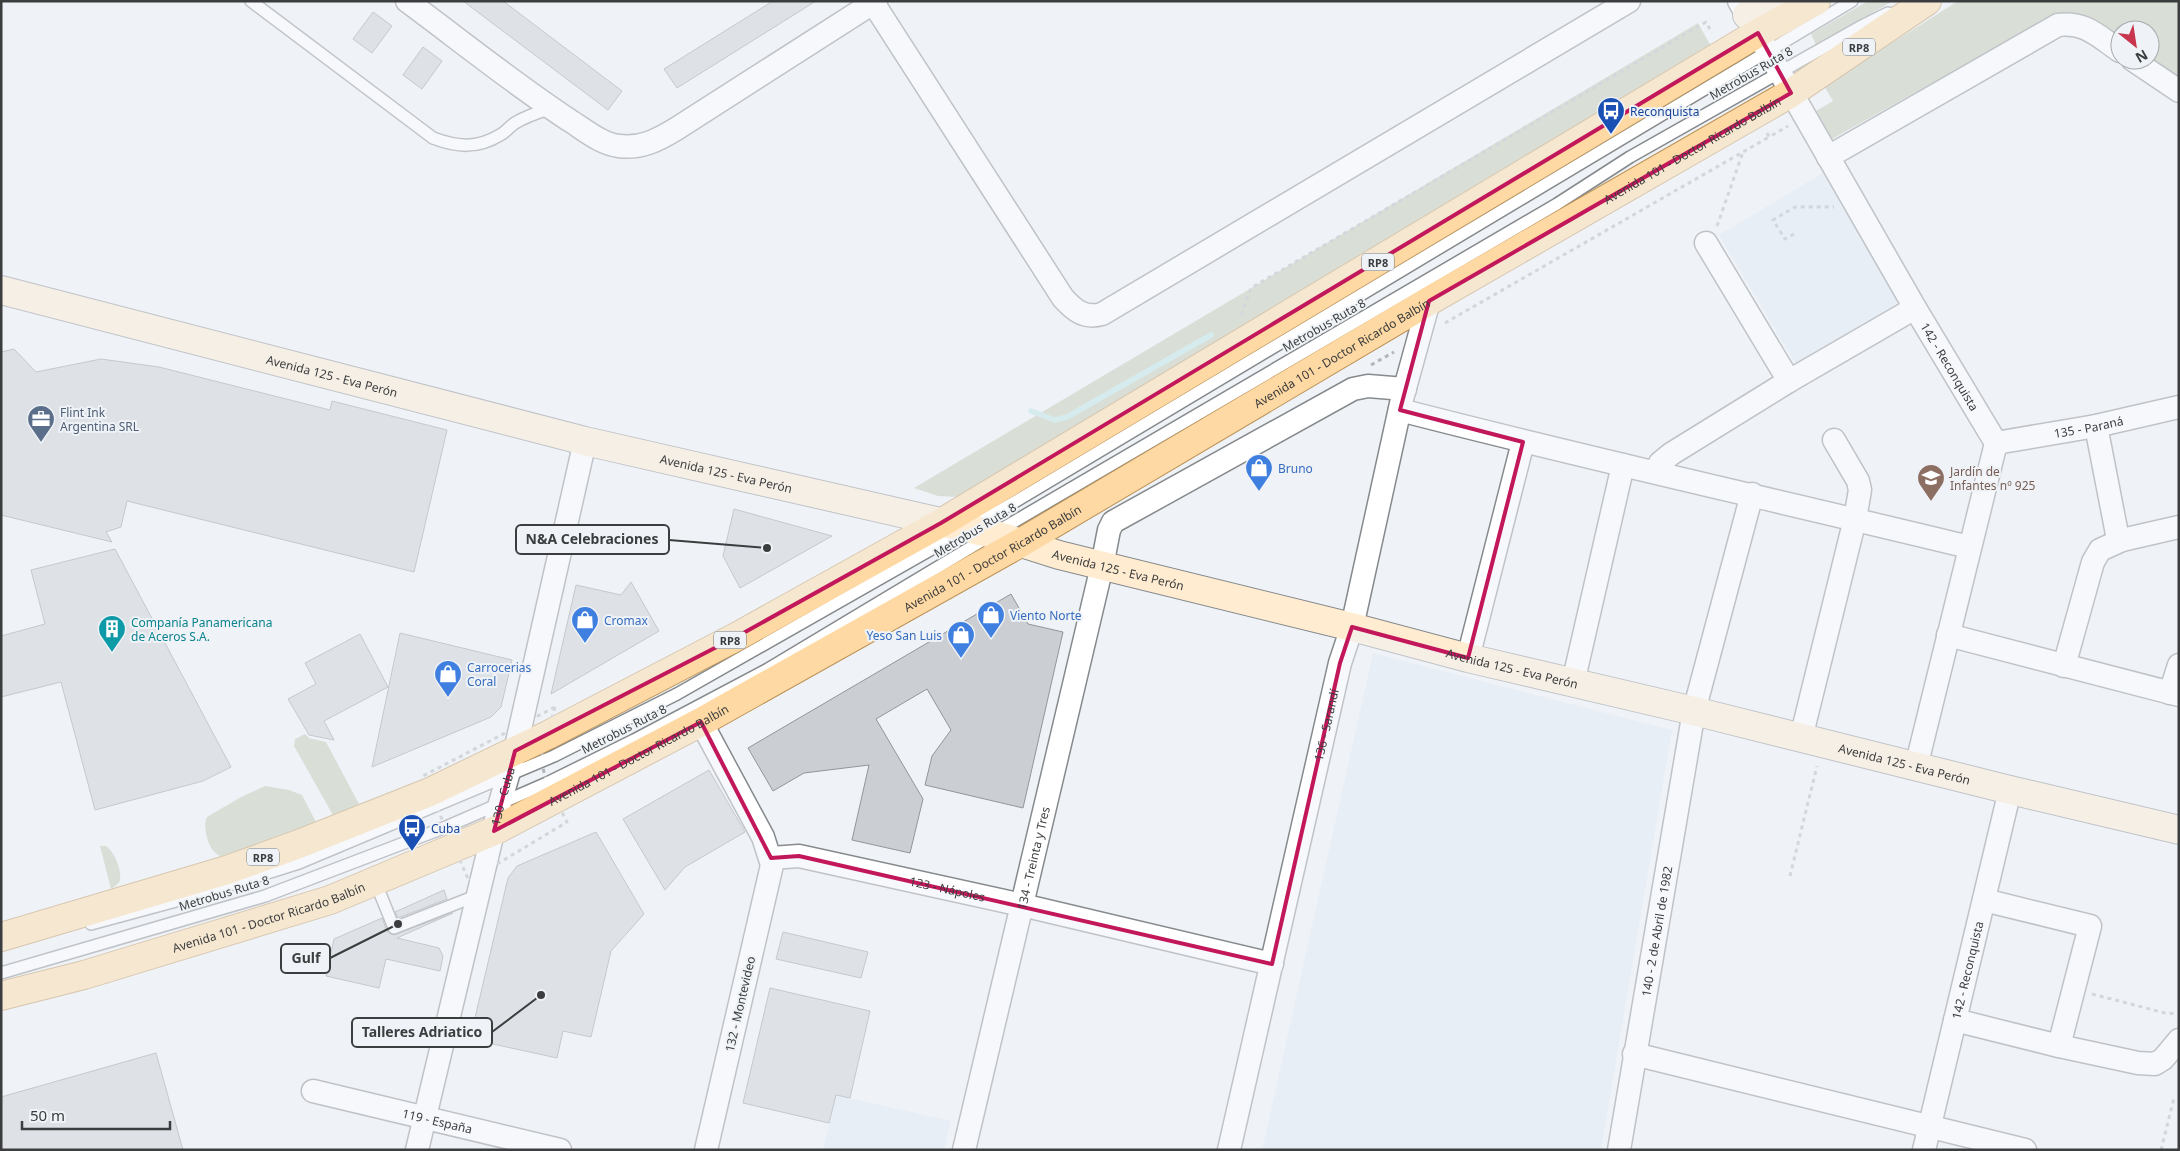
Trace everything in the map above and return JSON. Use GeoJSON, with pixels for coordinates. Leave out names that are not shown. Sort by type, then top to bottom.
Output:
{"type":"FeatureCollection","features":[{"type":"Feature","properties":{"kind":"main road","name":"RP8"},"geometry":{"type":"LineString","coordinates":[[4,944],[300,844],[430,792],[515,751],[738,636],[967,529],[1753,25],[1816,1]]}},
{"type":"Feature","properties":{"kind":"main road","name":"Avenida 101 - Doctor Ricardo Balbín"},"geometry":{"type":"LineString","coordinates":[[1,996],[84,975],[330,900],[494,831],[701,722],[1022,542],[1429,301],[1756,113],[1785,83],[1927,1]]}},
{"type":"Feature","properties":{"kind":"street"},"geometry":{"type":"LineString","coordinates":[[407,1],[552,108],[598,139],[617,146],[632,147],[645,145],[676,129],[874,2],[1063,298],[1075,311],[1094,316],[1102,314],[1629,1]]}},
{"type":"Feature","properties":{"kind":"street"},"geometry":{"type":"LineString","coordinates":[[1753,25],[1771,1]]}},
{"type":"Feature","properties":{"kind":"street"},"geometry":{"type":"LineString","coordinates":[[1828,157],[2058,25],[2072,23],[2082,26],[2110,44]]}},
{"type":"Feature","properties":{"kind":"street","name":"142 - Reconquista"},"geometry":{"type":"LineString","coordinates":[[1753,25],[1915,308],[1996,443]]}},
{"type":"Feature","properties":{"kind":"street"},"geometry":{"type":"LineString","coordinates":[[2148,70],[2179,91]]}},
{"type":"Feature","properties":{"kind":"street"},"geometry":{"type":"LineString","coordinates":[[1708,246],[1789,381]]}},
{"type":"Feature","properties":{"kind":"street","name":"Avenida 125 - Eva Perón"},"geometry":{"type":"LineString","coordinates":[[1,290],[585,441],[1022,542],[1058,555],[1352,627],[1468,658],[1694,710],[1916,767],[2179,830]]}},
{"type":"Feature","properties":{"kind":"street","name":"136 - Sarandí"},"geometry":{"type":"LineString","coordinates":[[1230,1150],[1340,662],[1352,627],[1402,400],[1429,301]]}},
{"type":"Feature","properties":{"kind":"street"},"geometry":{"type":"LineString","coordinates":[[1656,472],[1660,463],[1671,454],[1789,381],[1915,308]]}},
{"type":"Feature","properties":{"kind":"street","name":"134 - Treinta y Tres"},"geometry":{"type":"LineString","coordinates":[[964,1150],[1109,530],[1113,522],[1126,513],[1353,389],[1368,386],[1402,400],[1523,442],[1752,494],[1970,547]]}},
{"type":"Feature","properties":{"kind":"street","name":"135 - Paraná"},"geometry":{"type":"LineString","coordinates":[[1996,443],[2096,426],[2179,407]]}},
{"type":"Feature","properties":{"kind":"street"},"geometry":{"type":"LineString","coordinates":[[2096,426],[2117,534],[2122,540]]}},
{"type":"Feature","properties":{"kind":"street"},"geometry":{"type":"LineString","coordinates":[[1812,740],[1860,490],[1858,481],[1834,440]]}},
{"type":"Feature","properties":{"kind":"street","name":"130 - Cuba"},"geometry":{"type":"LineString","coordinates":[[417,1150],[480,894],[500,803],[515,751],[585,441]]}},
{"type":"Feature","properties":{"kind":"street"},"geometry":{"type":"LineString","coordinates":[[1468,658],[1523,442]]}},
{"type":"Feature","properties":{"kind":"street"},"geometry":{"type":"LineString","coordinates":[[1916,767],[1996,443]]}},
{"type":"Feature","properties":{"kind":"street"},"geometry":{"type":"LineString","coordinates":[[1573,683],[1623,465]]}},
{"type":"Feature","properties":{"kind":"street","name":"140 - 2 de Abril de 1982"},"geometry":{"type":"LineString","coordinates":[[1619,1150],[1694,710],[1752,494]]}},
{"type":"Feature","properties":{"kind":"street"},"geometry":{"type":"LineString","coordinates":[[2064,666],[2094,562],[2100,550],[2122,540],[2179,527]]}},
{"type":"Feature","properties":{"kind":"street"},"geometry":{"type":"LineString","coordinates":[[1948,635],[2174,694],[2179,665]]}},
{"type":"Feature","properties":{"kind":"street"},"geometry":{"type":"LineString","coordinates":[[701,722],[763,837],[771,858]]}},
{"type":"Feature","properties":{"kind":"street","name":"142 - Reconquista"},"geometry":{"type":"LineString","coordinates":[[1924,1150],[2010,790]]}},
{"type":"Feature","properties":{"kind":"street","name":"123 - Nápoles"},"geometry":{"type":"LineString","coordinates":[[771,858],[799,856],[1022,905],[1272,964]]}},
{"type":"Feature","properties":{"kind":"street","name":"132 - Montevideo"},"geometry":{"type":"LineString","coordinates":[[706,1150],[771,872],[771,858]]}},
{"type":"Feature","properties":{"kind":"street"},"geometry":{"type":"LineString","coordinates":[[1984,900],[2090,926],[2059,1046]]}},
{"type":"Feature","properties":{"kind":"street"},"geometry":{"type":"LineString","coordinates":[[1955,1020],[2059,1046],[2138,1063],[2155,1064],[2163,1059],[2179,1040]]}},
{"type":"Feature","properties":{"kind":"street"},"geometry":{"type":"LineString","coordinates":[[1634,1054],[1931,1125],[2025,1150]]}},
{"type":"Feature","properties":{"kind":"street","name":"119 - España"},"geometry":{"type":"LineString","coordinates":[[313,1091],[560,1150]]}},
{"type":"Feature","properties":{"kind":"lane"},"geometry":{"type":"LineString","coordinates":[[251,1],[433,138],[453,146],[477,145],[501,135],[527,116],[552,108]]}},
{"type":"Feature","properties":{"kind":"lane","name":"Metrobus Ruta 8"},"geometry":{"type":"LineString","coordinates":[[1753,25],[1852,1]]}},
{"type":"Feature","properties":{"kind":"lane","name":"Metrobus Ruta 8"},"geometry":{"type":"LineString","coordinates":[[77,928],[191,897],[299,863],[554,756],[676,694],[967,529],[1557,204],[1630,157],[1785,83],[1860,27],[1913,1]]}},
{"type":"Feature","properties":{"kind":"lane","name":"Metrobus Ruta 8"},"geometry":{"type":"LineString","coordinates":[[1,974],[265,896],[446,827],[500,803],[634,740],[759,674],[967,529]]}},
{"type":"Feature","properties":{"kind":"lane"},"geometry":{"type":"LineString","coordinates":[[375,882],[394,928],[480,894]]}},
{"type":"Feature","properties":{"kind":"lane"},"geometry":{"type":"LineString","coordinates":[[1,991],[84,975]]}},
{"type":"Feature","properties":{"kind":"path"},"geometry":{"type":"LineString","coordinates":[[1708,246],[1756,113]]}},
{"type":"Feature","properties":{"kind":"path"},"geometry":{"type":"LineString","coordinates":[[1794,234],[1785,239],[1773,220],[1795,207],[1835,207],[1852,199]]}},
{"type":"Feature","properties":{"kind":"path"},"geometry":{"type":"LineString","coordinates":[[1790,876],[1812,740]]}},
{"type":"Feature","properties":{"kind":"path"},"geometry":{"type":"LineString","coordinates":[[2074,990],[2165,1013],[2179,1014]]}},
{"type":"Feature","properties":{"kind":"path"},"geometry":{"type":"LineString","coordinates":[[2161,1150],[2174,1098]]}},
{"type":"Feature","properties":{"kind":"highlighted area"},"geometry":{"type":"Polygon","coordinates":[[[1758,33],[1791,93],[1429,301],[1400,410],[1523,442],[1468,658],[1352,627],[1340,663],[1272,964],[799,856],[771,858],[701,722],[494,831],[515,751],[738,636],[941,523],[1758,33]]]}},
{"type":"Feature","properties":{"kind":"shaded area"},"geometry":{"type":"Polygon","coordinates":[[[1823,173],[1899,302],[1795,363],[1719,235],[1823,173]]]}},
{"type":"Feature","properties":{"kind":"shaded area"},"geometry":{"type":"Polygon","coordinates":[[[1373,653],[1672,730],[1601,1150],[1262,1150],[1373,653]]]}},
{"type":"Feature","properties":{"kind":"shaded area"},"geometry":{"type":"Polygon","coordinates":[[[836,1095],[951,1121],[944,1150],[823,1150],[836,1095]]]}},
{"type":"Feature","properties":{"kind":"green space"},"geometry":{"type":"Polygon","coordinates":[[[1868,1],[1893,1],[1816,45],[1811,34],[1868,1]]]}},
{"type":"Feature","properties":{"kind":"green space"},"geometry":{"type":"Polygon","coordinates":[[[1958,1],[2179,1],[2179,77],[2160,65],[2160,20],[2110,20],[2110,38],[2048,21],[2025,31],[1832,139],[1816,111],[1833,101],[1824,86],[1958,1]]]}},
{"type":"Feature","properties":{"kind":"green space"},"geometry":{"type":"Polygon","coordinates":[[[1698,23],[1712,48],[957,497],[938,496],[914,488],[1698,23]]]}},
{"type":"Feature","properties":{"kind":"green space"},"geometry":{"type":"Polygon","coordinates":[[[305,734],[309,738],[326,742],[359,804],[334,817],[294,746],[295,739],[305,734]]]}},
{"type":"Feature","properties":{"kind":"green space"},"geometry":{"type":"Polygon","coordinates":[[[265,786],[289,790],[302,795],[315,820],[315,826],[229,857],[218,855],[211,847],[207,837],[205,825],[207,817],[241,797],[265,786]]]}},
{"type":"Feature","properties":{"kind":"green space"},"geometry":{"type":"Polygon","coordinates":[[[100,846],[109,848],[119,866],[120,880],[111,889],[100,846]]]}},
{"type":"Feature","properties":{"kind":"building"},"geometry":{"type":"Polygon","coordinates":[[[463,1],[503,1],[622,91],[608,110],[463,1]]]}},
{"type":"Feature","properties":{"kind":"building"},"geometry":{"type":"Polygon","coordinates":[[[773,1],[816,1],[677,88],[664,69],[773,1]]]}},
{"type":"Feature","properties":{"kind":"building"},"geometry":{"type":"Polygon","coordinates":[[[373,12],[392,26],[372,53],[353,39],[373,12]]]}},
{"type":"Feature","properties":{"kind":"building"},"geometry":{"type":"Polygon","coordinates":[[[423,47],[442,61],[422,89],[403,75],[423,47]]]}},
{"type":"Feature","properties":{"kind":"building"},"geometry":{"type":"Polygon","coordinates":[[[14,349],[36,372],[101,359],[159,367],[330,410],[332,401],[447,430],[414,572],[127,501],[121,527],[106,532],[112,542],[1,515],[1,352],[14,349]]]}},
{"type":"Feature","properties":{"kind":"building"},"geometry":{"type":"Polygon","coordinates":[[[734,509],[832,536],[740,588],[723,556],[734,509]]]}},
{"type":"Feature","properties":{"kind":"building","name":"Companía Panamericana de Aceros S.A."},"geometry":{"type":"Polygon","coordinates":[[[115,549],[231,767],[203,781],[95,810],[61,682],[1,697],[1,636],[45,624],[31,570],[115,549]]]}},
{"type":"Feature","properties":{"kind":"building"},"geometry":{"type":"Polygon","coordinates":[[[631,582],[659,631],[551,694],[576,585],[621,595],[631,582]]]}},
{"type":"Feature","properties":{"kind":"building"},"geometry":{"type":"Polygon","coordinates":[[[1011,594],[1028,624],[1063,632],[1023,808],[925,785],[932,756],[951,730],[927,689],[876,719],[923,799],[910,853],[852,840],[869,765],[804,773],[773,791],[748,748],[1011,594]]]}},
{"type":"Feature","properties":{"kind":"building"},"geometry":{"type":"Polygon","coordinates":[[[400,633],[512,660],[501,707],[491,717],[372,767],[400,633]]]}},
{"type":"Feature","properties":{"kind":"building"},"geometry":{"type":"Polygon","coordinates":[[[360,634],[388,687],[324,721],[334,740],[309,735],[288,699],[316,684],[305,663],[360,634]]]}},
{"type":"Feature","properties":{"kind":"building"},"geometry":{"type":"Polygon","coordinates":[[[709,770],[745,832],[685,867],[665,890],[623,819],[709,770]]]}},
{"type":"Feature","properties":{"kind":"building"},"geometry":{"type":"Polygon","coordinates":[[[596,832],[644,914],[611,951],[591,1037],[563,1031],[557,1058],[470,1039],[508,878],[517,866],[596,832]]]}},
{"type":"Feature","properties":{"kind":"building"},"geometry":{"type":"Polygon","coordinates":[[[444,890],[447,899],[398,918],[395,912],[444,890]]]}},
{"type":"Feature","properties":{"kind":"building"},"geometry":{"type":"Polygon","coordinates":[[[453,913],[397,938],[439,948],[443,956],[440,971],[386,959],[379,988],[326,976],[334,939],[382,918],[387,931],[393,935],[453,913]]]}},
{"type":"Feature","properties":{"kind":"building"},"geometry":{"type":"Polygon","coordinates":[[[783,932],[868,952],[861,978],[776,959],[783,932]]]}},
{"type":"Feature","properties":{"kind":"building"},"geometry":{"type":"Polygon","coordinates":[[[770,988],[870,1011],[850,1098],[836,1095],[829,1123],[743,1103],[770,988]]]}},
{"type":"Feature","properties":{"kind":"building"},"geometry":{"type":"Polygon","coordinates":[[[156,1053],[183,1150],[1,1150],[1,1097],[156,1053]]]}},
{"type":"Feature","properties":{"kind":"waterway"},"geometry":{"type":"LineString","coordinates":[[1031,411],[1055,420],[1067,417],[1211,335]]}},
{"type":"Feature","properties":{"kind":"place","name":"Reconquista"},"geometry":{"type":"Point","coordinates":[1611,135]}},
{"type":"Feature","properties":{"kind":"place","name":"Flint Ink Argentina SRL"},"geometry":{"type":"Point","coordinates":[41,443]}},
{"type":"Feature","properties":{"kind":"place","name":"Bruno"},"geometry":{"type":"Point","coordinates":[1259,492]}},
{"type":"Feature","properties":{"kind":"place","name":"Jardín de Infantes nº 925"},"geometry":{"type":"Point","coordinates":[1931,502]}},
{"type":"Feature","properties":{"kind":"place","name":"N&A Celebraciones"},"geometry":{"type":"Point","coordinates":[767,548]}},
{"type":"Feature","properties":{"kind":"place","name":"Viento Norte"},"geometry":{"type":"Point","coordinates":[991,639]}},
{"type":"Feature","properties":{"kind":"place","name":"Cromax"},"geometry":{"type":"Point","coordinates":[585,644]}},
{"type":"Feature","properties":{"kind":"place","name":"Companía Panamericana de Aceros S.A."},"geometry":{"type":"Point","coordinates":[112,653]}},
{"type":"Feature","properties":{"kind":"place","name":"Yeso San Luis"},"geometry":{"type":"Point","coordinates":[961,659]}},
{"type":"Feature","properties":{"kind":"place","name":"Carrocerias Coral"},"geometry":{"type":"Point","coordinates":[448,698]}},
{"type":"Feature","properties":{"kind":"place","name":"Cuba"},"geometry":{"type":"Point","coordinates":[412,852]}},
{"type":"Feature","properties":{"kind":"place","name":"Gulf"},"geometry":{"type":"Point","coordinates":[398,924]}},
{"type":"Feature","properties":{"kind":"place","name":"Talleres Adriatico"},"geometry":{"type":"Point","coordinates":[541,995]}}]}
